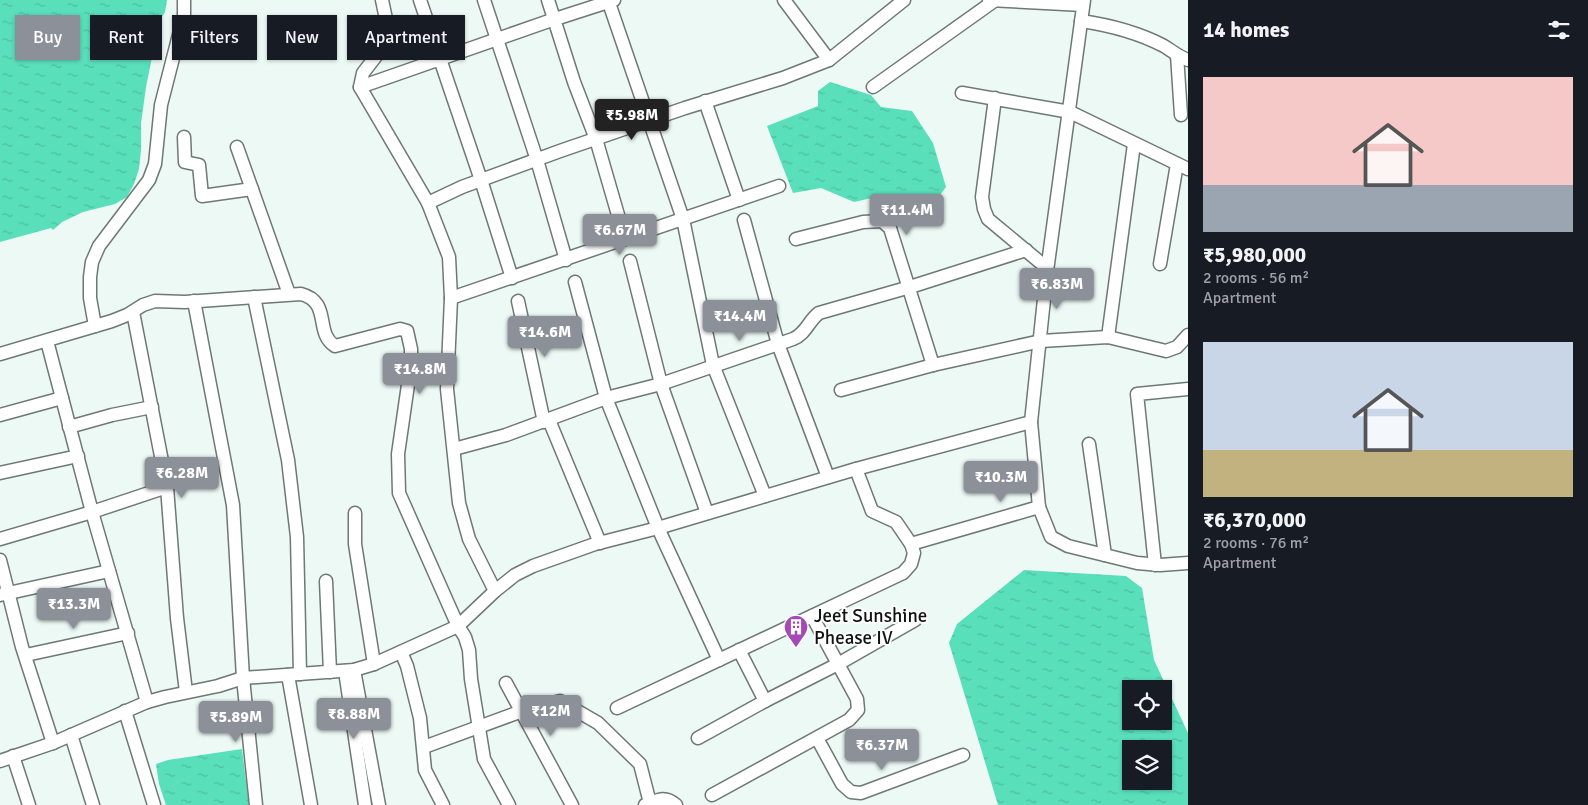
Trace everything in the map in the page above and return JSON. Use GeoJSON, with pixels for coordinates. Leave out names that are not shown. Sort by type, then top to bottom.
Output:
{"type":"FeatureCollection","features":[{"type":"Feature","properties":{"kind":"street"},"geometry":{"type":"LineString","coordinates":[[95,326],[90,298],[92,262],[99,246],[149,180],[155,164],[161,105],[184,15],[184,0]]}},
{"type":"Feature","properties":{"kind":"street"},"geometry":{"type":"LineString","coordinates":[[382,0],[390,38],[363,73],[360,87],[428,203],[449,257],[451,298],[447,389],[459,503],[491,595]]}},
{"type":"Feature","properties":{"kind":"street"},"geometry":{"type":"LineString","coordinates":[[420,0],[425,15]]}},
{"type":"Feature","properties":{"kind":"street"},"geometry":{"type":"LineString","coordinates":[[484,0],[537,160],[566,260]]}},
{"type":"Feature","properties":{"kind":"street"},"geometry":{"type":"LineString","coordinates":[[548,0],[574,82],[596,139],[625,239]]}},
{"type":"Feature","properties":{"kind":"street"},"geometry":{"type":"LineString","coordinates":[[784,0],[829,60]]}},
{"type":"Feature","properties":{"kind":"street"},"geometry":{"type":"LineString","coordinates":[[428,203],[481,180],[537,160],[650,120],[783,78],[829,60],[904,0]]}},
{"type":"Feature","properties":{"kind":"street"},"geometry":{"type":"LineString","coordinates":[[873,87],[991,0],[1083,2],[1048,268],[1031,422],[1039,507],[1051,537],[1068,546],[1137,563],[1155,565],[1188,563]]}},
{"type":"Feature","properties":{"kind":"street"},"geometry":{"type":"LineString","coordinates":[[465,50],[610,1],[683,219],[713,366],[765,496]]}},
{"type":"Feature","properties":{"kind":"street"},"geometry":{"type":"LineString","coordinates":[[1081,21],[1118,29],[1144,38],[1164,46],[1183,57],[1181,115]]}},
{"type":"Feature","properties":{"kind":"street"},"geometry":{"type":"LineString","coordinates":[[360,87],[436,60]]}},
{"type":"Feature","properties":{"kind":"street"},"geometry":{"type":"LineString","coordinates":[[439,60],[481,180],[512,278]]}},
{"type":"Feature","properties":{"kind":"street"},"geometry":{"type":"LineString","coordinates":[[962,93],[1070,112],[1183,166],[1160,264]]}},
{"type":"Feature","properties":{"kind":"street"},"geometry":{"type":"LineString","coordinates":[[995,98],[983,188],[984,208],[988,219],[1048,268]]}},
{"type":"Feature","properties":{"kind":"street"},"geometry":{"type":"LineString","coordinates":[[705,102],[739,200]]}},
{"type":"Feature","properties":{"kind":"street"},"geometry":{"type":"LineString","coordinates":[[184,137],[185,162],[198,165],[202,196],[252,189]]}},
{"type":"Feature","properties":{"kind":"street"},"geometry":{"type":"LineString","coordinates":[[1108,337],[1134,144]]}},
{"type":"Feature","properties":{"kind":"street"},"geometry":{"type":"LineString","coordinates":[[237,147],[289,294]]}},
{"type":"Feature","properties":{"kind":"street"},"geometry":{"type":"LineString","coordinates":[[451,298],[779,186]]}},
{"type":"Feature","properties":{"kind":"street"},"geometry":{"type":"LineString","coordinates":[[744,220],[778,344],[828,477]]}},
{"type":"Feature","properties":{"kind":"street"},"geometry":{"type":"LineString","coordinates":[[796,239],[864,222],[882,221],[890,228],[933,365]]}},
{"type":"Feature","properties":{"kind":"street"},"geometry":{"type":"LineString","coordinates":[[454,449],[547,421],[606,398],[661,384],[798,337],[819,313],[910,287],[1026,250]]}},
{"type":"Feature","properties":{"kind":"street"},"geometry":{"type":"LineString","coordinates":[[630,261],[661,384],[707,513]]}},
{"type":"Feature","properties":{"kind":"street"},"geometry":{"type":"LineString","coordinates":[[575,282],[606,398],[658,528],[719,660]]}},
{"type":"Feature","properties":{"kind":"street"},"geometry":{"type":"LineString","coordinates":[[0,354],[112,321],[133,312],[143,304],[155,301],[194,301],[301,294],[317,302],[326,336],[335,346],[400,329],[407,331],[411,349],[411,364],[398,454],[399,493],[458,626],[465,637],[469,650],[471,679],[484,759],[509,805]]}},
{"type":"Feature","properties":{"kind":"street"},"geometry":{"type":"LineString","coordinates":[[254,297],[288,460],[297,537],[294,675],[311,805]]}},
{"type":"Feature","properties":{"kind":"street"},"geometry":{"type":"LineString","coordinates":[[194,301],[233,505],[243,678],[256,805]]}},
{"type":"Feature","properties":{"kind":"street"},"geometry":{"type":"LineString","coordinates":[[518,301],[547,421],[600,543]]}},
{"type":"Feature","properties":{"kind":"street"},"geometry":{"type":"LineString","coordinates":[[133,312],[167,487],[186,692]]}},
{"type":"Feature","properties":{"kind":"street"},"geometry":{"type":"LineString","coordinates":[[841,390],[933,365],[1041,341],[1108,337],[1166,351],[1177,347],[1188,335]]}},
{"type":"Feature","properties":{"kind":"street"},"geometry":{"type":"LineString","coordinates":[[47,341],[92,512],[147,702]]}},
{"type":"Feature","properties":{"kind":"street"},"geometry":{"type":"LineString","coordinates":[[1155,565],[1137,394],[1188,389]]}},
{"type":"Feature","properties":{"kind":"street"},"geometry":{"type":"LineString","coordinates":[[0,415],[62,398]]}},
{"type":"Feature","properties":{"kind":"street"},"geometry":{"type":"LineString","coordinates":[[69,427],[112,415],[152,407]]}},
{"type":"Feature","properties":{"kind":"street"},"geometry":{"type":"LineString","coordinates":[[0,761],[53,742],[147,702],[218,686],[243,678],[349,670],[374,664],[458,626],[515,575],[533,566],[600,543],[658,528],[828,477],[1031,422]]}},
{"type":"Feature","properties":{"kind":"street"},"geometry":{"type":"LineString","coordinates":[[1089,444],[1105,554]]}},
{"type":"Feature","properties":{"kind":"street"},"geometry":{"type":"LineString","coordinates":[[0,473],[78,456]]}},
{"type":"Feature","properties":{"kind":"street"},"geometry":{"type":"LineString","coordinates":[[617,708],[903,573],[911,564],[914,553],[911,544],[896,522],[872,511],[856,469]]}},
{"type":"Feature","properties":{"kind":"street"},"geometry":{"type":"LineString","coordinates":[[0,539],[92,512],[167,487]]}},
{"type":"Feature","properties":{"kind":"street"},"geometry":{"type":"LineString","coordinates":[[911,544],[1039,507]]}},
{"type":"Feature","properties":{"kind":"street"},"geometry":{"type":"LineString","coordinates":[[355,514],[355,544],[374,664]]}},
{"type":"Feature","properties":{"kind":"street"},"geometry":{"type":"LineString","coordinates":[[0,560],[4,594],[26,654],[53,742]]}},
{"type":"Feature","properties":{"kind":"street"},"geometry":{"type":"LineString","coordinates":[[4,594],[109,571]]}},
{"type":"Feature","properties":{"kind":"street"},"geometry":{"type":"LineString","coordinates":[[326,581],[330,672]]}},
{"type":"Feature","properties":{"kind":"street"},"geometry":{"type":"LineString","coordinates":[[712,795],[849,720],[858,710],[857,699],[812,616]]}},
{"type":"Feature","properties":{"kind":"street"},"geometry":{"type":"LineString","coordinates":[[698,738],[765,700],[838,664],[915,620]]}},
{"type":"Feature","properties":{"kind":"street"},"geometry":{"type":"LineString","coordinates":[[26,654],[128,633]]}},
{"type":"Feature","properties":{"kind":"street"},"geometry":{"type":"LineString","coordinates":[[738,650],[765,700]]}},
{"type":"Feature","properties":{"kind":"street"},"geometry":{"type":"LineString","coordinates":[[401,652],[407,666],[420,718],[425,770],[443,805]]}},
{"type":"Feature","properties":{"kind":"street"},"geometry":{"type":"LineString","coordinates":[[349,670],[365,805]]}},
{"type":"Feature","properties":{"kind":"street"},"geometry":{"type":"LineString","coordinates":[[349,670],[379,805]]}},
{"type":"Feature","properties":{"kind":"street"},"geometry":{"type":"LineString","coordinates":[[506,683],[572,805]]}},
{"type":"Feature","properties":{"kind":"street"},"geometry":{"type":"LineString","coordinates":[[424,747],[522,712],[560,701],[598,723],[640,764],[647,804],[667,798],[676,805]]}},
{"type":"Feature","properties":{"kind":"street"},"geometry":{"type":"LineString","coordinates":[[125,711],[154,805]]}},
{"type":"Feature","properties":{"kind":"street"},"geometry":{"type":"LineString","coordinates":[[70,735],[93,805]]}},
{"type":"Feature","properties":{"kind":"street"},"geometry":{"type":"LineString","coordinates":[[817,738],[842,784],[851,792],[861,793],[963,755]]}},
{"type":"Feature","properties":{"kind":"street"},"geometry":{"type":"LineString","coordinates":[[13,756],[29,805]]}},
{"type":"Feature","properties":{"kind":"water"},"geometry":{"type":"Polygon","coordinates":[[[0,0],[167,0],[162,17],[162,15],[90,15],[90,60],[151,60],[141,123],[139,169],[127,197],[115,204],[83,212],[62,222],[53,230],[51,228],[0,242],[0,0]]]}},
{"type":"Feature","properties":{"kind":"water"},"geometry":{"type":"Polygon","coordinates":[[[830,82],[871,95],[881,107],[912,111],[933,143],[946,187],[929,210],[876,197],[854,202],[821,188],[793,193],[767,126],[818,106],[818,91],[830,82]]]}},
{"type":"Feature","properties":{"kind":"water"},"geometry":{"type":"Polygon","coordinates":[[[1024,570],[1126,576],[1142,588],[1154,660],[1163,680],[1122,680],[1122,730],[1172,730],[1172,699],[1188,733],[1188,805],[998,805],[949,643],[957,624],[1024,570]]]}},
{"type":"Feature","properties":{"kind":"water"},"geometry":{"type":"Polygon","coordinates":[[[242,749],[249,805],[166,805],[159,784],[156,764],[168,760],[242,749]]]}},
{"type":"Feature","properties":{"kind":"place","name":"Jeet Sunshine Phease IV"},"geometry":{"type":"Point","coordinates":[796,648]}}]}
